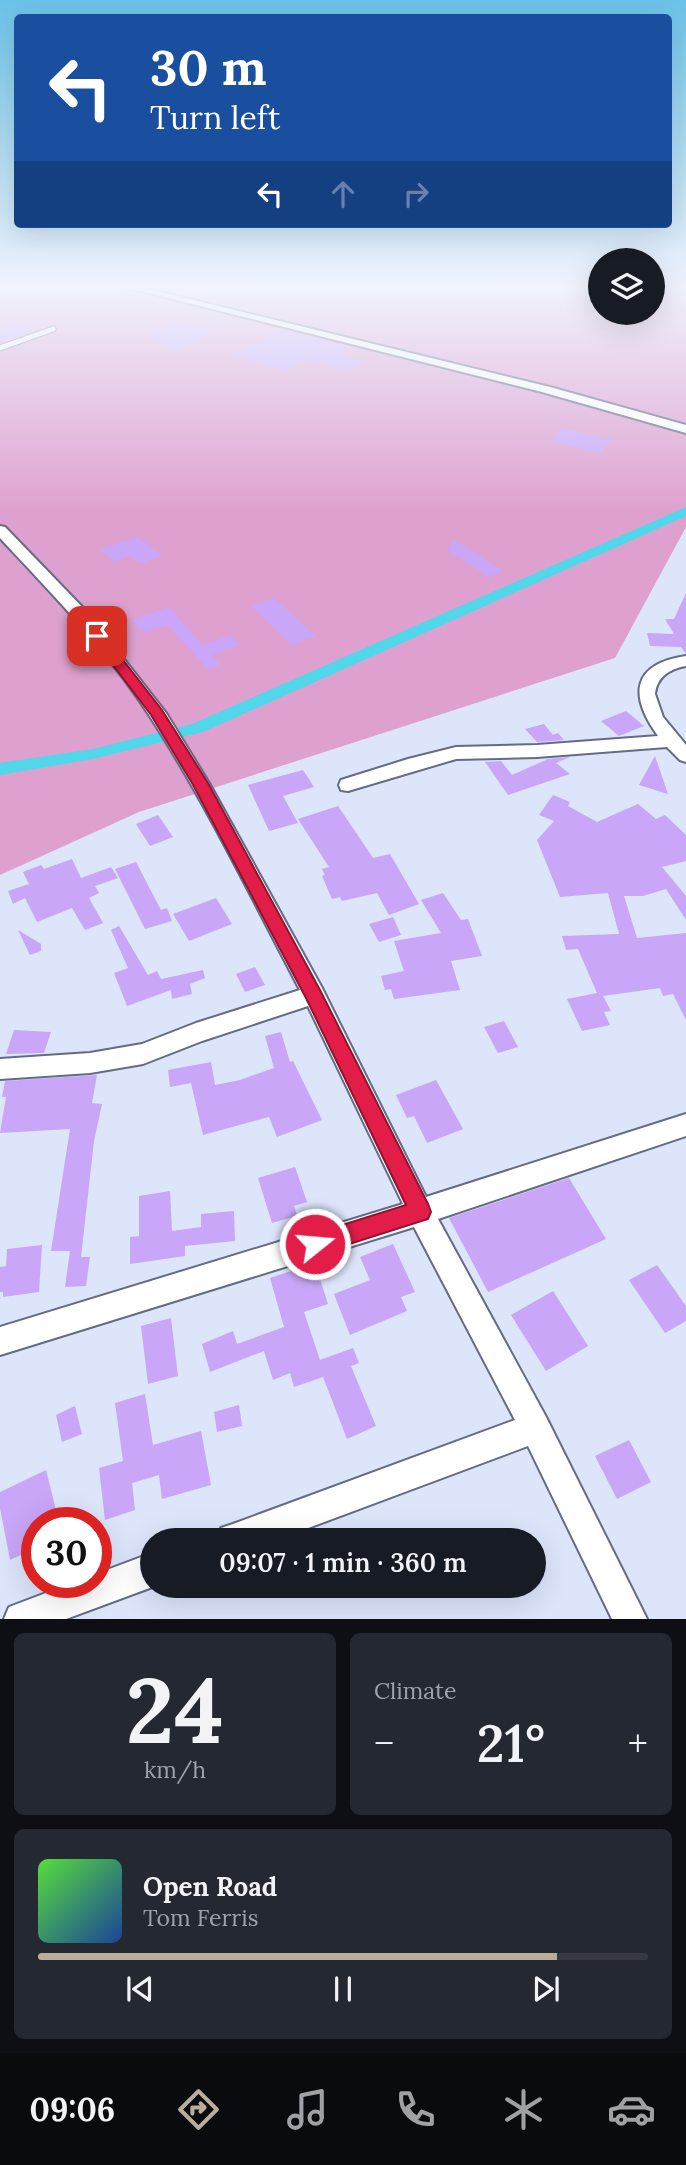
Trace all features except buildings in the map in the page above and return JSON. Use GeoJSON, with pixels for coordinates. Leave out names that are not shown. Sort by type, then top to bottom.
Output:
{"type":"FeatureCollection","features":[{"type":"Feature","properties":{"kind":"street"},"geometry":{"type":"LineString","coordinates":[[440,363],[532,385],[686,429]]}},
{"type":"Feature","properties":{"kind":"street"},"geometry":{"type":"LineString","coordinates":[[0,530],[7,548],[82,616],[157,713],[200,783],[314,995],[420,1212],[535,1428],[630,1619]]}},
{"type":"Feature","properties":{"kind":"street"},"geometry":{"type":"LineString","coordinates":[[686,662],[662,668],[653,675],[646,688],[648,703],[671,741],[686,756]]}},
{"type":"Feature","properties":{"kind":"street"},"geometry":{"type":"LineString","coordinates":[[348,785],[399,767],[457,753],[502,749],[534,751],[582,745],[671,741]]}},
{"type":"Feature","properties":{"kind":"street"},"geometry":{"type":"LineString","coordinates":[[0,1069],[90,1063],[143,1054],[197,1032],[314,995]]}},
{"type":"Feature","properties":{"kind":"street"},"geometry":{"type":"LineString","coordinates":[[0,1341],[420,1212],[686,1125]]}},
{"type":"Feature","properties":{"kind":"street"},"geometry":{"type":"LineString","coordinates":[[265,1528],[535,1428]]}},
{"type":"Feature","properties":{"kind":"street"},"geometry":{"type":"LineString","coordinates":[[21,1619],[140,1574]]}},
{"type":"Feature","properties":{"kind":"shaded area"},"geometry":{"type":"Polygon","coordinates":[[[0,363],[686,363],[686,527],[615,658],[139,812],[0,875],[0,363]]]}},
{"type":"Feature","properties":{"kind":"waterway"},"geometry":{"type":"LineString","coordinates":[[0,769],[93,754],[197,728],[686,511]]}},
{"type":"Feature","properties":{"kind":"route"},"geometry":{"type":"LineString","coordinates":[[97,636],[157,713],[200,783],[314,995],[420,1212],[315,1244]]}}]}
